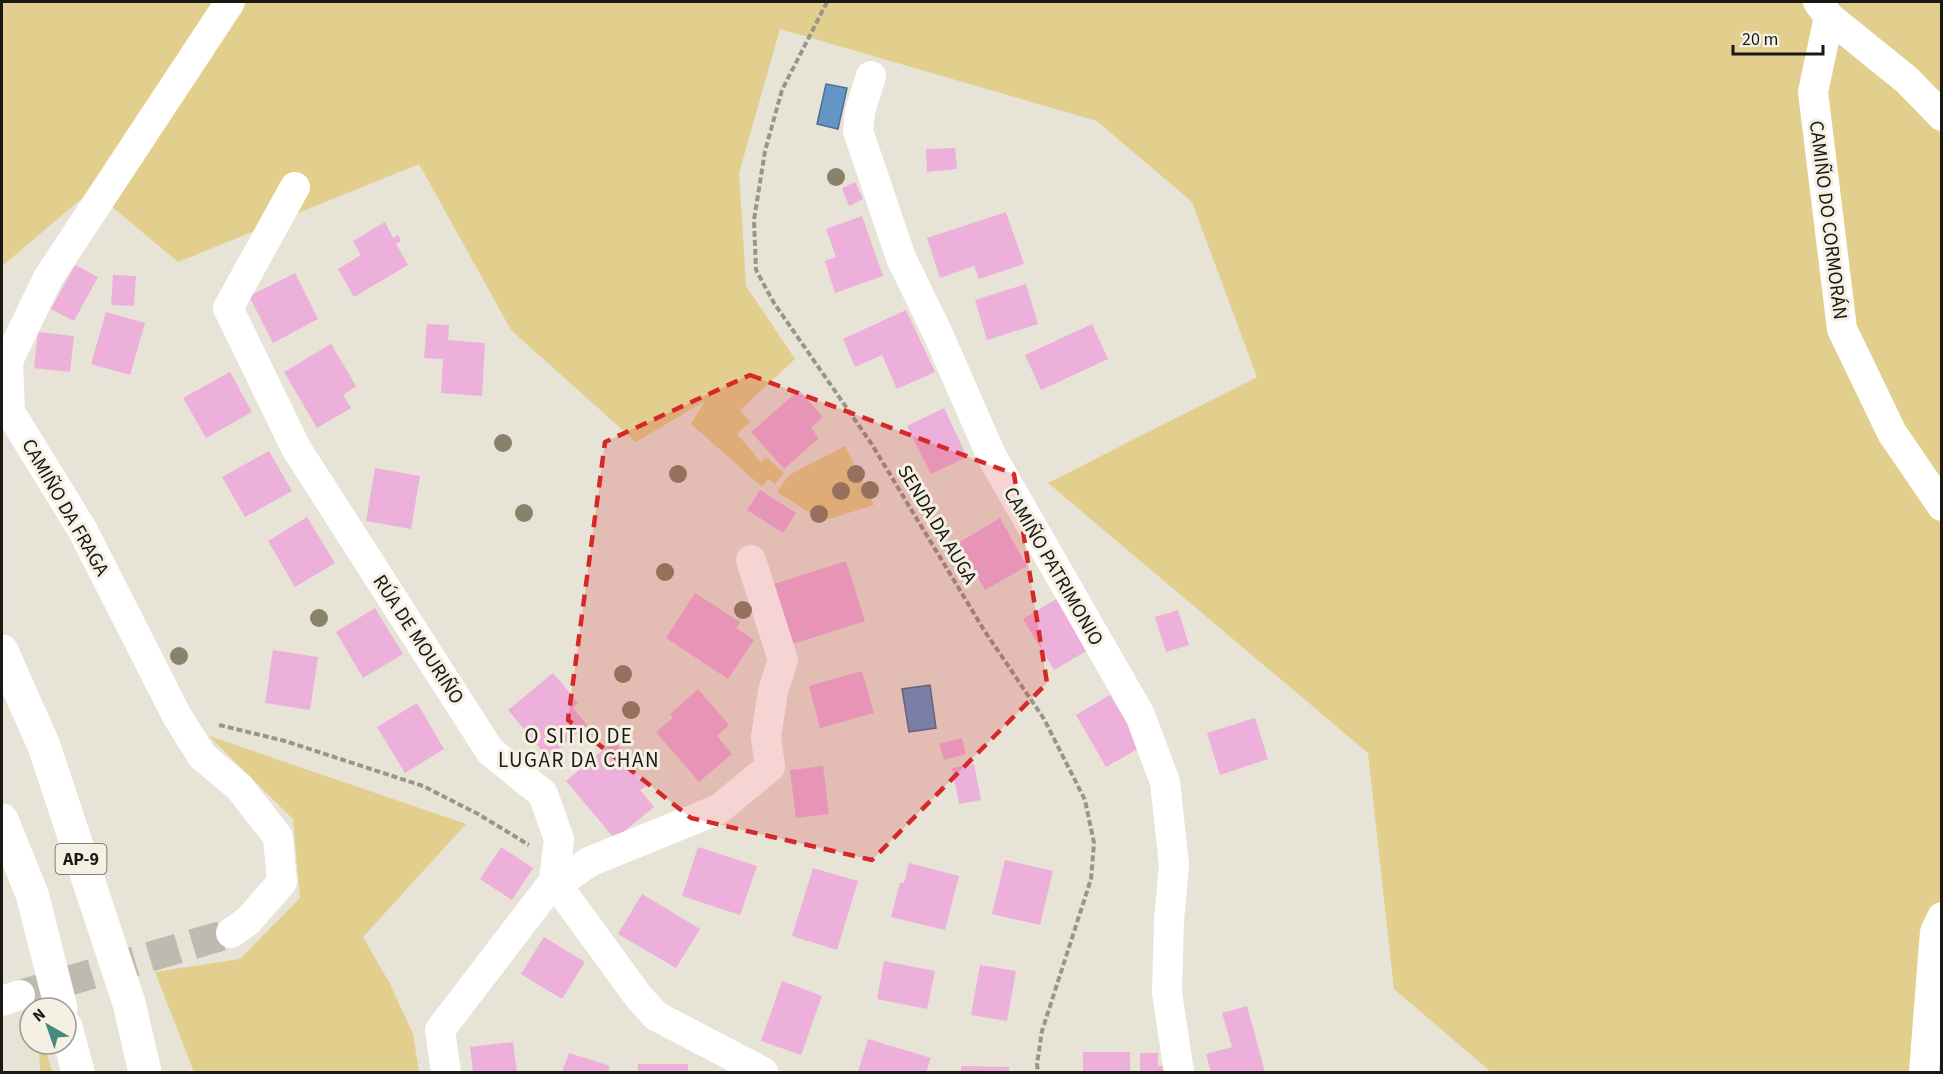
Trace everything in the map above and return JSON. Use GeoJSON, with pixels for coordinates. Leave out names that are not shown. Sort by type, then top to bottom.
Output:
{"type":"FeatureCollection","features":[{"type":"Feature","properties":{"kind":"highway","name":"AP-9"},"geometry":{"type":"LineString","coordinates":[[2,651],[44,746],[129,1003],[145,1072]]}},
{"type":"Feature","properties":{"kind":"highway","name":"AP-9"},"geometry":{"type":"LineString","coordinates":[[2,820],[32,894],[58,996]]}},
{"type":"Feature","properties":{"kind":"highway"},"geometry":{"type":"LineString","coordinates":[[74,1056],[78,1072]]}},
{"type":"Feature","properties":{"kind":"street","name":"CAMIÑO DA FRAGA"},"geometry":{"type":"LineString","coordinates":[[230,2],[48,278],[8,361],[10,412],[82,529],[177,716],[202,756],[240,787],[278,837],[282,882],[248,921],[231,933]]}},
{"type":"Feature","properties":{"kind":"street"},"geometry":{"type":"LineString","coordinates":[[1823,9],[1907,80],[1941,116]]}},
{"type":"Feature","properties":{"kind":"street","name":"CAMIÑO DO CORMORÁN"},"geometry":{"type":"LineString","coordinates":[[1823,9],[1813,92],[1842,329],[1892,433],[1941,506]]}},
{"type":"Feature","properties":{"kind":"street","name":"CAMIÑO PATRIMONIO"},"geometry":{"type":"LineString","coordinates":[[871,76],[860,111],[858,131],[901,258],[991,455],[1140,715],[1165,782],[1174,865],[1168,921],[1167,993],[1179,1072]]}},
{"type":"Feature","properties":{"kind":"street","name":"RÚA DE MOURIÑO"},"geometry":{"type":"LineString","coordinates":[[295,187],[228,308],[296,448],[490,751],[543,795],[559,838],[554,881]]}},
{"type":"Feature","properties":{"kind":"street"},"geometry":{"type":"LineString","coordinates":[[446,1072],[440,1030],[554,881],[565,879],[589,862],[719,809],[770,767],[766,737],[773,691],[783,660],[751,560]]}},
{"type":"Feature","properties":{"kind":"street"},"geometry":{"type":"LineString","coordinates":[[554,881],[638,996],[656,1016],[764,1072]]}},
{"type":"Feature","properties":{"kind":"street"},"geometry":{"type":"LineString","coordinates":[[1924,1072],[1935,932],[1941,917]]}},
{"type":"Feature","properties":{"kind":"path","name":"SENDA DA AUGA"},"geometry":{"type":"LineString","coordinates":[[827,2],[782,90],[765,151],[754,220],[756,270],[774,303],[871,443],[984,630],[1044,719],[1085,800],[1094,843],[1091,879],[1042,1031],[1038,1072]]}},
{"type":"Feature","properties":{"kind":"path"},"geometry":{"type":"LineString","coordinates":[[177,716],[285,741],[423,786],[478,814],[543,853],[554,881]]}},
{"type":"Feature","properties":{"kind":"highlighted area"},"geometry":{"type":"Polygon","coordinates":[[[750,375],[1014,474],[1047,683],[872,860],[691,818],[568,720],[605,442],[750,375]]]}},
{"type":"Feature","properties":{"kind":"shaded area"},"geometry":{"type":"Polygon","coordinates":[[[2,2],[1941,2],[1941,1072],[1491,1072],[1394,989],[1368,753],[1048,483],[1257,377],[1192,202],[1097,121],[780,29],[739,173],[746,286],[795,359],[740,410],[750,422],[737,434],[761,462],[766,457],[784,473],[775,484],[768,479],[762,487],[691,424],[705,401],[636,442],[511,330],[419,164],[178,262],[92,190],[2,266],[2,2]]]}},
{"type":"Feature","properties":{"kind":"shaded area"},"geometry":{"type":"Polygon","coordinates":[[[845,446],[874,505],[823,521],[777,492],[789,475],[845,446]]]}},
{"type":"Feature","properties":{"kind":"shaded area"},"geometry":{"type":"Polygon","coordinates":[[[209,736],[466,824],[363,937],[390,984],[413,1034],[419,1072],[194,1072],[155,972],[240,959],[300,898],[293,819],[209,736]]]}},
{"type":"Feature","properties":{"kind":"shaded area"},"geometry":{"type":"Polygon","coordinates":[[[39,1056],[47,1056],[52,1072],[40,1072],[39,1056]]]}},
{"type":"Feature","properties":{"kind":"water"},"geometry":{"type":"Polygon","coordinates":[[[826,84],[847,88],[838,129],[817,124],[826,84]]]}},
{"type":"Feature","properties":{"kind":"water"},"geometry":{"type":"Polygon","coordinates":[[[930,685],[936,728],[909,732],[902,689],[930,685]]]}},
{"type":"Feature","properties":{"kind":"building"},"geometry":{"type":"Polygon","coordinates":[[[955,148],[957,169],[927,172],[926,149],[955,148]]]}},
{"type":"Feature","properties":{"kind":"building"},"geometry":{"type":"Polygon","coordinates":[[[855,182],[863,199],[849,206],[842,188],[855,182]]]}},
{"type":"Feature","properties":{"kind":"building"},"geometry":{"type":"Polygon","coordinates":[[[1006,212],[1024,264],[979,279],[974,266],[940,278],[927,238],[1006,212]]]}},
{"type":"Feature","properties":{"kind":"building"},"geometry":{"type":"Polygon","coordinates":[[[862,216],[883,276],[835,293],[825,261],[836,257],[826,229],[862,216]]]}},
{"type":"Feature","properties":{"kind":"building"},"geometry":{"type":"Polygon","coordinates":[[[385,222],[393,238],[398,235],[401,241],[396,244],[408,265],[354,297],[338,269],[361,255],[353,241],[385,222]]]}},
{"type":"Feature","properties":{"kind":"building"},"geometry":{"type":"Polygon","coordinates":[[[75,265],[98,277],[74,321],[51,309],[75,265]]]}},
{"type":"Feature","properties":{"kind":"building"},"geometry":{"type":"Polygon","coordinates":[[[295,273],[318,319],[273,343],[249,296],[295,273]]]}},
{"type":"Feature","properties":{"kind":"building"},"geometry":{"type":"Polygon","coordinates":[[[113,275],[136,276],[134,306],[111,305],[113,275]]]}},
{"type":"Feature","properties":{"kind":"building"},"geometry":{"type":"Polygon","coordinates":[[[1026,284],[1038,324],[987,340],[975,300],[1026,284]]]}},
{"type":"Feature","properties":{"kind":"building"},"geometry":{"type":"Polygon","coordinates":[[[906,310],[935,372],[897,389],[882,355],[855,367],[843,339],[906,310]]]}},
{"type":"Feature","properties":{"kind":"building"},"geometry":{"type":"Polygon","coordinates":[[[106,312],[145,323],[130,375],[91,364],[106,312]]]}},
{"type":"Feature","properties":{"kind":"building"},"geometry":{"type":"Polygon","coordinates":[[[427,324],[449,325],[448,340],[485,343],[482,396],[441,393],[443,359],[424,358],[427,324]]]}},
{"type":"Feature","properties":{"kind":"building"},"geometry":{"type":"Polygon","coordinates":[[[1092,324],[1108,359],[1041,390],[1025,355],[1092,324]]]}},
{"type":"Feature","properties":{"kind":"building"},"geometry":{"type":"Polygon","coordinates":[[[38,332],[74,336],[70,372],[34,368],[38,332]]]}},
{"type":"Feature","properties":{"kind":"building"},"geometry":{"type":"Polygon","coordinates":[[[331,344],[356,386],[343,395],[351,408],[317,428],[284,372],[331,344]]]}},
{"type":"Feature","properties":{"kind":"building"},"geometry":{"type":"Polygon","coordinates":[[[230,372],[252,412],[206,438],[183,398],[230,372]]]}},
{"type":"Feature","properties":{"kind":"building"},"geometry":{"type":"Polygon","coordinates":[[[799,390],[823,417],[811,428],[819,438],[784,469],[751,432],[799,390]]]}},
{"type":"Feature","properties":{"kind":"building"},"geometry":{"type":"Polygon","coordinates":[[[944,408],[967,457],[931,474],[907,426],[944,408]]]}},
{"type":"Feature","properties":{"kind":"building"},"geometry":{"type":"Polygon","coordinates":[[[269,451],[292,491],[245,517],[222,477],[269,451]]]}},
{"type":"Feature","properties":{"kind":"building"},"geometry":{"type":"Polygon","coordinates":[[[375,468],[420,476],[411,529],[366,521],[375,468]]]}},
{"type":"Feature","properties":{"kind":"building"},"geometry":{"type":"Polygon","coordinates":[[[760,490],[796,513],[783,533],[747,510],[760,490]]]}},
{"type":"Feature","properties":{"kind":"building"},"geometry":{"type":"Polygon","coordinates":[[[307,517],[335,563],[295,587],[268,541],[307,517]]]}},
{"type":"Feature","properties":{"kind":"building"},"geometry":{"type":"Polygon","coordinates":[[[1000,518],[1027,566],[985,590],[958,543],[1000,518]]]}},
{"type":"Feature","properties":{"kind":"building"},"geometry":{"type":"Polygon","coordinates":[[[846,561],[865,621],[790,645],[771,585],[846,561]]]}},
{"type":"Feature","properties":{"kind":"building"},"geometry":{"type":"Polygon","coordinates":[[[695,593],[740,622],[736,628],[754,640],[728,679],[666,638],[695,593]]]}},
{"type":"Feature","properties":{"kind":"building"},"geometry":{"type":"Polygon","coordinates":[[[1058,598],[1088,650],[1054,670],[1023,619],[1058,598]]]}},
{"type":"Feature","properties":{"kind":"building"},"geometry":{"type":"Polygon","coordinates":[[[375,608],[403,654],[363,678],[336,632],[375,608]]]}},
{"type":"Feature","properties":{"kind":"building"},"geometry":{"type":"Polygon","coordinates":[[[1178,610],[1189,645],[1166,652],[1155,617],[1178,610]]]}},
{"type":"Feature","properties":{"kind":"building"},"geometry":{"type":"Polygon","coordinates":[[[273,650],[318,657],[310,710],[265,703],[273,650]]]}},
{"type":"Feature","properties":{"kind":"building"},"geometry":{"type":"Polygon","coordinates":[[[862,671],[874,713],[820,728],[809,686],[862,671]]]}},
{"type":"Feature","properties":{"kind":"building"},"geometry":{"type":"Polygon","coordinates":[[[553,673],[578,703],[573,708],[587,725],[548,758],[508,710],[553,673]]]}},
{"type":"Feature","properties":{"kind":"building"},"geometry":{"type":"Polygon","coordinates":[[[698,689],[729,725],[717,736],[732,754],[699,782],[656,732],[673,718],[670,714],[698,689]]]}},
{"type":"Feature","properties":{"kind":"building"},"geometry":{"type":"Polygon","coordinates":[[[1110,695],[1141,747],[1106,767],[1076,715],[1110,695]]]}},
{"type":"Feature","properties":{"kind":"building"},"geometry":{"type":"Polygon","coordinates":[[[417,703],[444,749],[405,773],[377,727],[417,703]]]}},
{"type":"Feature","properties":{"kind":"building"},"geometry":{"type":"Polygon","coordinates":[[[1255,718],[1268,759],[1220,775],[1207,733],[1255,718]]]}},
{"type":"Feature","properties":{"kind":"building"},"geometry":{"type":"Polygon","coordinates":[[[962,738],[966,754],[944,760],[939,744],[962,738]]]}},
{"type":"Feature","properties":{"kind":"building"},"geometry":{"type":"Polygon","coordinates":[[[614,741],[634,765],[631,768],[646,786],[640,790],[654,807],[615,839],[566,781],[614,741]]]}},
{"type":"Feature","properties":{"kind":"building"},"geometry":{"type":"Polygon","coordinates":[[[974,764],[981,800],[959,804],[952,768],[974,764]]]}},
{"type":"Feature","properties":{"kind":"building"},"geometry":{"type":"Polygon","coordinates":[[[823,766],[829,814],[796,818],[790,770],[823,766]]]}},
{"type":"Feature","properties":{"kind":"building"},"geometry":{"type":"Polygon","coordinates":[[[501,847],[533,868],[512,900],[480,879],[501,847]]]}},
{"type":"Feature","properties":{"kind":"building"},"geometry":{"type":"Polygon","coordinates":[[[698,847],[757,866],[740,915],[682,896],[698,847]]]}},
{"type":"Feature","properties":{"kind":"building"},"geometry":{"type":"Polygon","coordinates":[[[1005,860],[1053,871],[1040,925],[992,914],[1005,860]]]}},
{"type":"Feature","properties":{"kind":"building"},"geometry":{"type":"Polygon","coordinates":[[[909,863],[959,876],[945,930],[891,917],[900,883],[904,883],[909,863]]]}},
{"type":"Feature","properties":{"kind":"building"},"geometry":{"type":"Polygon","coordinates":[[[813,868],[858,881],[837,950],[792,936],[813,868]]]}},
{"type":"Feature","properties":{"kind":"building"},"geometry":{"type":"Polygon","coordinates":[[[642,894],[700,929],[676,968],[618,934],[642,894]]]}},
{"type":"Feature","properties":{"kind":"building"},"geometry":{"type":"Polygon","coordinates":[[[544,937],[585,962],[562,999],[521,974],[544,937]]]}},
{"type":"Feature","properties":{"kind":"building"},"geometry":{"type":"Polygon","coordinates":[[[884,961],[935,971],[927,1009],[877,999],[884,961]]]}},
{"type":"Feature","properties":{"kind":"building"},"geometry":{"type":"Polygon","coordinates":[[[980,965],[1016,971],[1007,1021],[971,1015],[980,965]]]}},
{"type":"Feature","properties":{"kind":"building"},"geometry":{"type":"Polygon","coordinates":[[[782,981],[822,996],[801,1055],[761,1041],[782,981]]]}},
{"type":"Feature","properties":{"kind":"building"},"geometry":{"type":"Polygon","coordinates":[[[1247,1006],[1265,1072],[1211,1072],[1206,1054],[1232,1047],[1222,1013],[1247,1006]]]}},
{"type":"Feature","properties":{"kind":"building"},"geometry":{"type":"Polygon","coordinates":[[[868,1039],[931,1058],[926,1072],[858,1072],[868,1039]]]}},
{"type":"Feature","properties":{"kind":"building"},"geometry":{"type":"Polygon","coordinates":[[[513,1042],[517,1072],[473,1072],[470,1047],[513,1042]]]}},
{"type":"Feature","properties":{"kind":"building"},"geometry":{"type":"Polygon","coordinates":[[[1083,1052],[1130,1052],[1130,1072],[1083,1072],[1083,1052]]]}},
{"type":"Feature","properties":{"kind":"building"},"geometry":{"type":"Polygon","coordinates":[[[569,1053],[610,1066],[608,1072],[562,1072],[569,1053]]]}},
{"type":"Feature","properties":{"kind":"building"},"geometry":{"type":"Polygon","coordinates":[[[1140,1053],[1158,1053],[1158,1066],[1172,1066],[1172,1072],[1140,1072],[1140,1053]]]}},
{"type":"Feature","properties":{"kind":"building"},"geometry":{"type":"Polygon","coordinates":[[[638,1064],[688,1064],[688,1072],[638,1072],[638,1064]]]}},
{"type":"Feature","properties":{"kind":"building"},"geometry":{"type":"Polygon","coordinates":[[[961,1066],[1009,1067],[1009,1072],[961,1072],[961,1066]]]}},
{"type":"Feature","properties":{"kind":"tunnel"},"geometry":{"type":"LineString","coordinates":[[20,995],[231,933]]}},
{"type":"Feature","properties":{"kind":"district","name":"O SITIO DE LUGAR DA CHAN"},"geometry":{"type":"Point","coordinates":[579,748]}}]}
